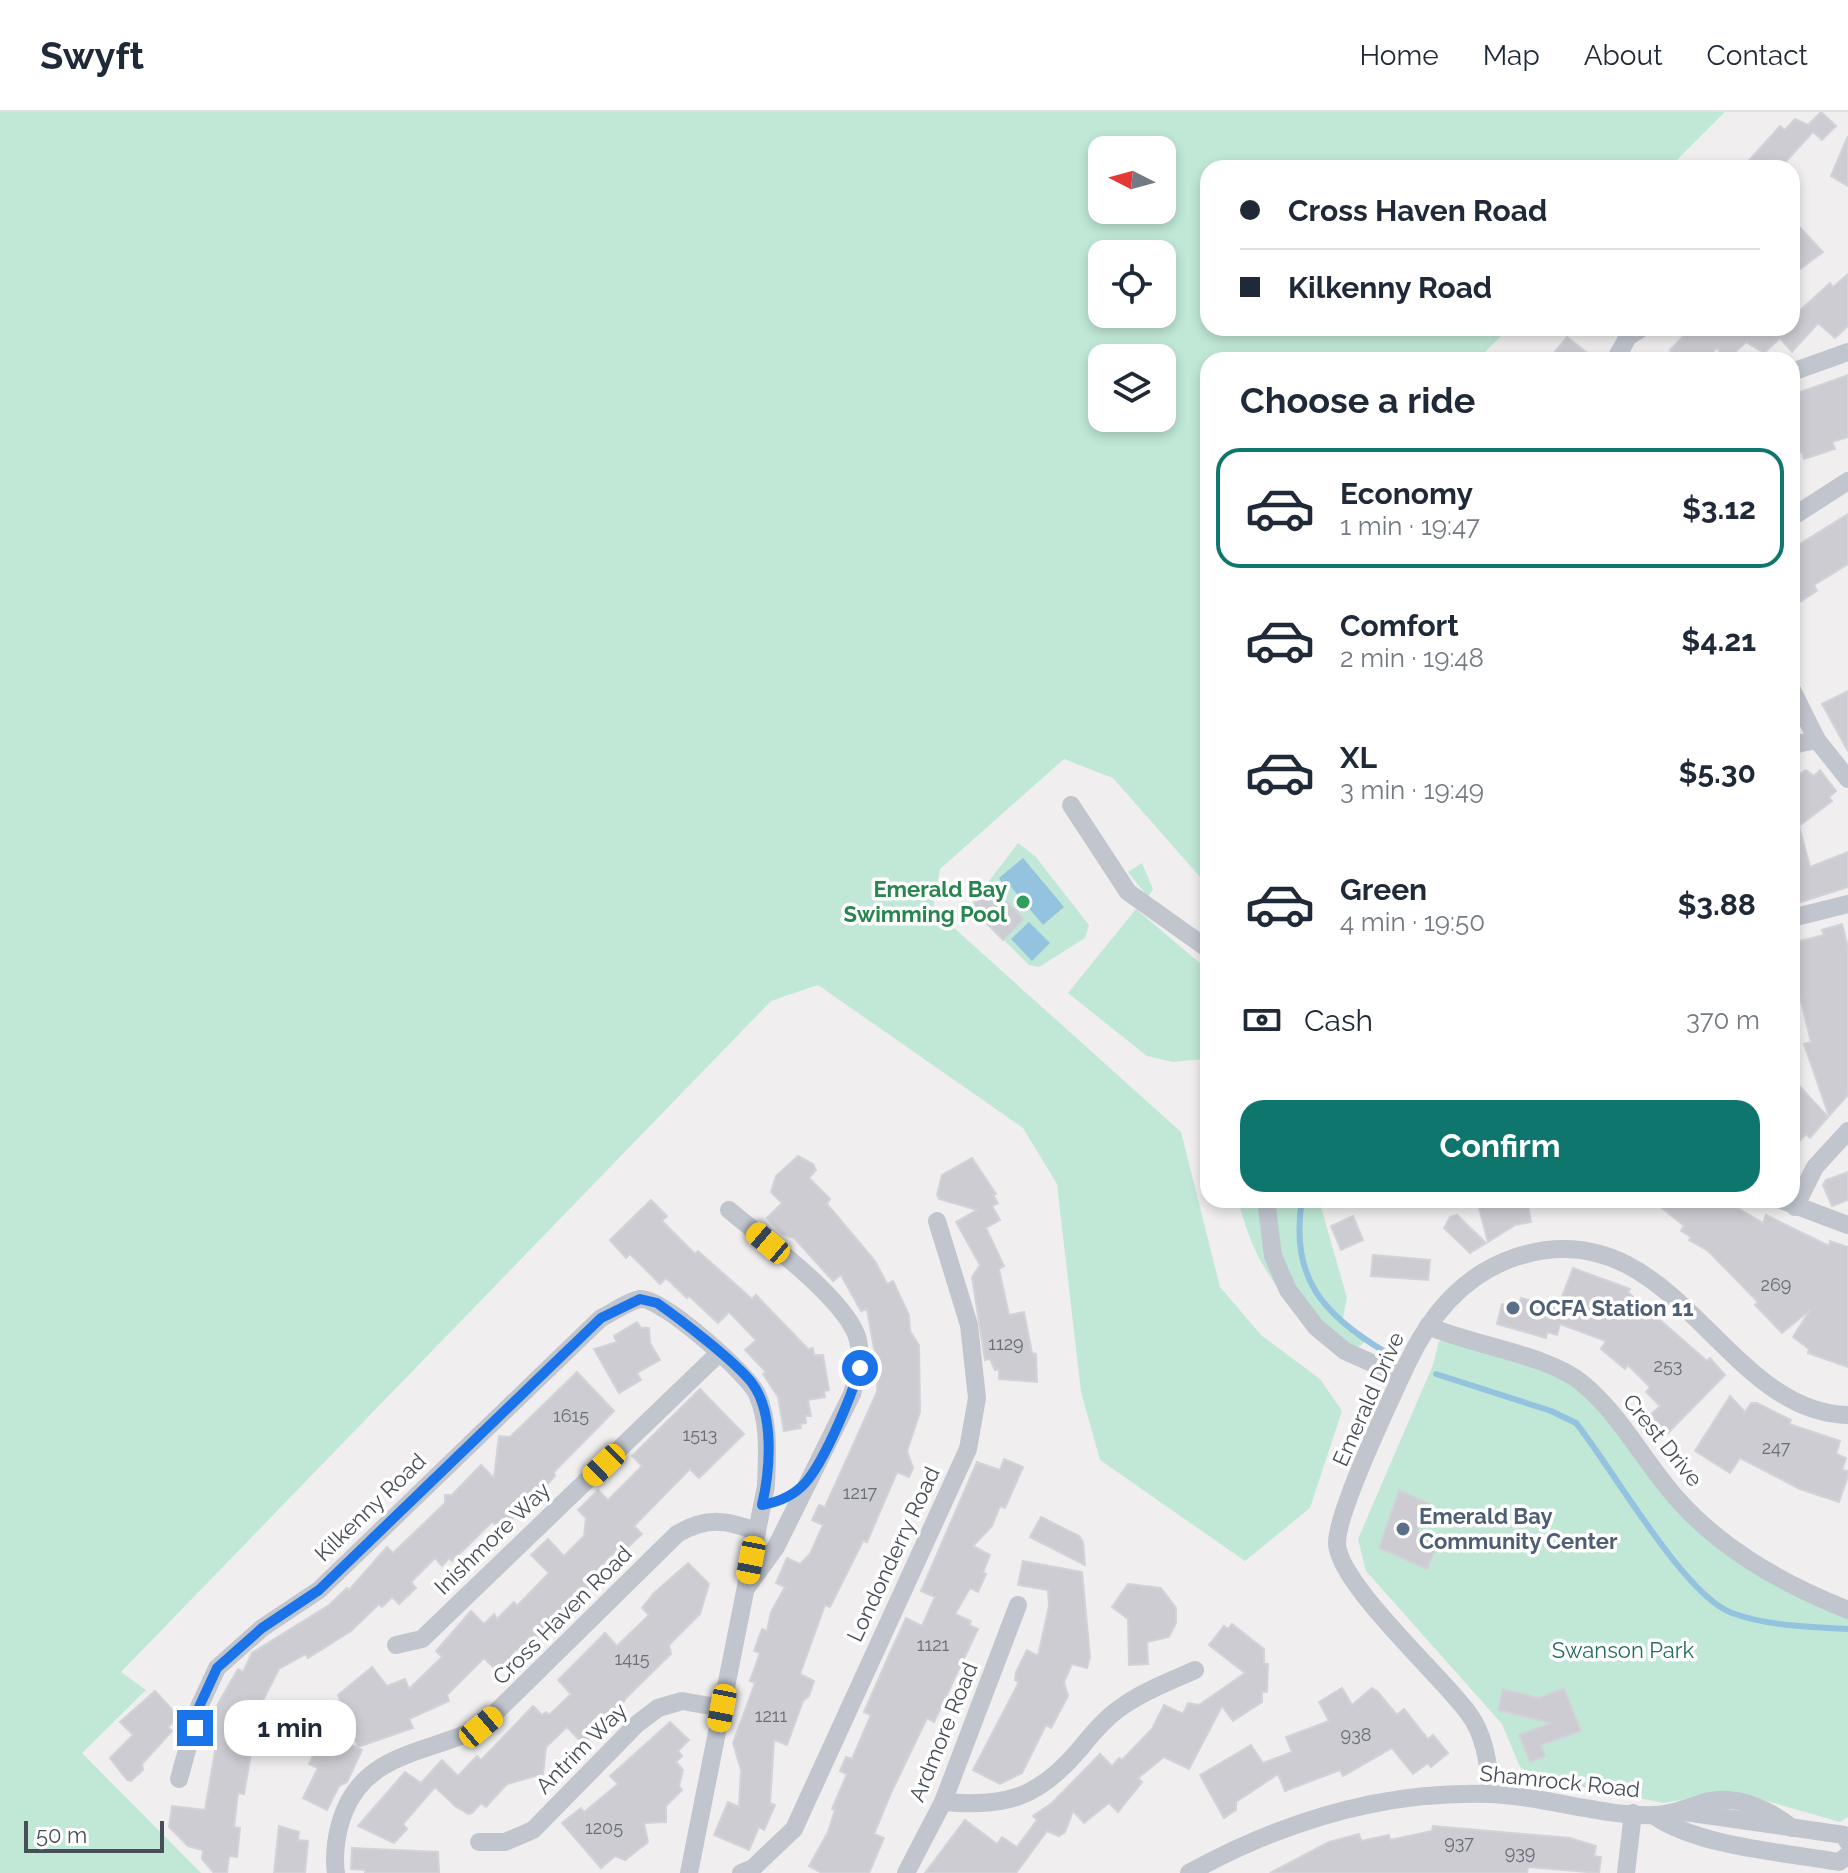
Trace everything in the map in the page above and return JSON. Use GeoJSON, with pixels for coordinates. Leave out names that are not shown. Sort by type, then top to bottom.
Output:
{"type":"FeatureCollection","features":[{"type":"Feature","properties":{"kind":"street"},"geometry":{"type":"LineString","coordinates":[[1800,369],[1848,352]]}},
{"type":"Feature","properties":{"kind":"street"},"geometry":{"type":"LineString","coordinates":[[1800,512],[1848,481]]}},
{"type":"Feature","properties":{"kind":"street"},"geometry":{"type":"LineString","coordinates":[[1800,706],[1817,740],[1848,779]]}},
{"type":"Feature","properties":{"kind":"street"},"geometry":{"type":"LineString","coordinates":[[1800,743],[1817,740]]}},
{"type":"Feature","properties":{"kind":"street"},"geometry":{"type":"LineString","coordinates":[[1071,805],[1128,892],[1200,943]]}},
{"type":"Feature","properties":{"kind":"street"},"geometry":{"type":"LineString","coordinates":[[1800,916],[1848,904]]}},
{"type":"Feature","properties":{"kind":"street"},"geometry":{"type":"LineString","coordinates":[[1800,1187],[1848,1131]]}},
{"type":"Feature","properties":{"kind":"street"},"geometry":{"type":"LineString","coordinates":[[1800,1207],[1848,1225]]}},
{"type":"Feature","properties":{"kind":"street"},"geometry":{"type":"LineString","coordinates":[[1267,1208],[1273,1256],[1288,1290],[1316,1327],[1345,1351],[1401,1376]]}},
{"type":"Feature","properties":{"kind":"street"},"geometry":{"type":"LineString","coordinates":[[729,1210],[847,1315],[858,1340],[860,1368],[852,1394],[776,1547],[746,1589]]}},
{"type":"Feature","properties":{"kind":"street","name":"Londonderry Road"},"geometry":{"type":"LineString","coordinates":[[741,1873],[753,1868],[794,1829],[968,1449],[977,1398],[969,1325],[937,1221]]}},
{"type":"Feature","properties":{"kind":"street","name":"Emerald Drive"},"geometry":{"type":"LineString","coordinates":[[1492,1794],[1486,1751],[1470,1715],[1351,1579],[1337,1546],[1341,1516],[1401,1376],[1428,1326],[1452,1295],[1501,1262],[1544,1248],[1574,1248],[1607,1255],[1654,1280],[1776,1389],[1806,1405],[1848,1415]]}},
{"type":"Feature","properties":{"kind":"street","name":"Kilkenny Road"},"geometry":{"type":"LineString","coordinates":[[179,1779],[199,1707],[217,1668],[262,1628],[319,1590],[601,1318],[640,1299],[657,1303],[718,1354]]}},
{"type":"Feature","properties":{"kind":"street","name":"Crest Drive"},"geometry":{"type":"LineString","coordinates":[[1428,1326],[1459,1340],[1558,1369],[1581,1382],[1612,1412],[1665,1485],[1705,1526],[1737,1552],[1788,1585],[1848,1610]]}},
{"type":"Feature","properties":{"kind":"street"},"geometry":{"type":"LineString","coordinates":[[689,1873],[762,1505],[767,1444],[764,1412],[752,1384],[718,1354]]}},
{"type":"Feature","properties":{"kind":"street","name":"Inishmore Way"},"geometry":{"type":"LineString","coordinates":[[396,1645],[422,1639],[718,1354]]}},
{"type":"Feature","properties":{"kind":"street"},"geometry":{"type":"LineString","coordinates":[[762,1505],[783,1501],[806,1482]]}},
{"type":"Feature","properties":{"kind":"street","name":"Cross Haven Road"},"geometry":{"type":"LineString","coordinates":[[336,1873],[339,1827],[349,1800],[369,1774],[395,1757],[455,1741],[481,1727],[677,1534],[697,1522],[717,1520],[757,1532]]}},
{"type":"Feature","properties":{"kind":"street","name":"Ardmore Road"},"geometry":{"type":"LineString","coordinates":[[906,1873],[943,1802],[1018,1605]]}},
{"type":"Feature","properties":{"kind":"street"},"geometry":{"type":"LineString","coordinates":[[943,1802],[1005,1803],[1029,1794],[1062,1770],[1098,1727],[1123,1706],[1195,1670]]}},
{"type":"Feature","properties":{"kind":"street","name":"Antrim Way"},"geometry":{"type":"LineString","coordinates":[[479,1842],[505,1842],[533,1830],[637,1724],[658,1708],[682,1701],[722,1708]]}},
{"type":"Feature","properties":{"kind":"street","name":"Shamrock Road"},"geometry":{"type":"LineString","coordinates":[[1189,1873],[1282,1827],[1341,1809],[1409,1797],[1492,1794],[1653,1815],[1683,1811],[1704,1802],[1735,1801],[1770,1811],[1792,1828],[1844,1835],[1848,1842]]}},
{"type":"Feature","properties":{"kind":"street"},"geometry":{"type":"LineString","coordinates":[[1626,1873],[1633,1813]]}},
{"type":"Feature","properties":{"kind":"street","name":"Shamrock Road"},"geometry":{"type":"LineString","coordinates":[[1653,1815],[1674,1830],[1841,1862],[1848,1855]]}},
{"type":"Feature","properties":{"kind":"street"},"geometry":{"type":"LineString","coordinates":[[1787,1853],[1792,1828]]}},
{"type":"Feature","properties":{"kind":"green space"},"geometry":{"type":"Polygon","coordinates":[[[0,112],[1725,112],[1677,160],[1200,160],[1200,336],[1501,336],[1485,352],[1200,352],[1200,877],[1113,778],[1064,759],[940,869],[933,909],[1181,1132],[1220,1287],[1261,1335],[1320,1379],[1342,1411],[1310,1508],[1245,1561],[1100,1460],[1081,1392],[1057,1184],[1023,1128],[818,985],[771,1001],[121,1672],[146,1690],[82,1753],[201,1873],[0,1873],[0,112]]]}},
{"type":"Feature","properties":{"kind":"green space","name":"Emerald Bay Swimming Pool"},"geometry":{"type":"Polygon","coordinates":[[[1018,843],[1035,856],[1089,925],[1085,938],[1039,967],[1029,965],[970,906],[1018,843]]]}},
{"type":"Feature","properties":{"kind":"green space"},"geometry":{"type":"Polygon","coordinates":[[[1142,863],[1153,889],[1148,897],[1128,872],[1142,863]]]}},
{"type":"Feature","properties":{"kind":"green space"},"geometry":{"type":"Polygon","coordinates":[[[1136,909],[1200,963],[1200,1059],[1173,1062],[1147,1056],[1068,993],[1136,909]]]}},
{"type":"Feature","properties":{"kind":"green space"},"geometry":{"type":"Polygon","coordinates":[[[1240,1208],[1321,1208],[1347,1298],[1342,1322],[1368,1340],[1348,1354],[1308,1319],[1266,1271],[1240,1208]]]}},
{"type":"Feature","properties":{"kind":"green space","name":"Swanson Park"},"geometry":{"type":"Polygon","coordinates":[[[1439,1341],[1459,1342],[1520,1361],[1577,1386],[1698,1527],[1848,1611],[1848,1817],[1840,1822],[1732,1791],[1664,1803],[1538,1778],[1520,1767],[1502,1724],[1366,1571],[1358,1539],[1433,1365],[1439,1341]]]}},
{"type":"Feature","properties":{"kind":"water"},"geometry":{"type":"Polygon","coordinates":[[[1023,858],[1064,907],[1043,925],[1006,881],[1002,883],[999,878],[1023,858]]]}},
{"type":"Feature","properties":{"kind":"water"},"geometry":{"type":"Polygon","coordinates":[[[1029,922],[1050,943],[1032,961],[1011,939],[1029,922]]]}},
{"type":"Feature","properties":{"kind":"building"},"geometry":{"type":"Polygon","coordinates":[[[1821,112],[1836,126],[1822,140],[1813,132],[1787,160],[1749,160],[1780,126],[1785,130],[1795,119],[1808,125],[1821,112]]]}},
{"type":"Feature","properties":{"kind":"building"},"geometry":{"type":"Polygon","coordinates":[[[1848,136],[1848,186],[1831,176],[1848,136]]]}},
{"type":"Feature","properties":{"kind":"building"},"geometry":{"type":"Polygon","coordinates":[[[1800,228],[1823,252],[1800,269],[1800,228]]]}},
{"type":"Feature","properties":{"kind":"building"},"geometry":{"type":"Polygon","coordinates":[[[1848,274],[1848,326],[1835,338],[1818,323],[1792,352],[1780,338],[1765,352],[1746,342],[1735,352],[1720,352],[1717,348],[1713,352],[1670,350],[1683,336],[1800,336],[1800,310],[1830,283],[1833,287],[1848,274]]]}},
{"type":"Feature","properties":{"kind":"building"},"geometry":{"type":"Polygon","coordinates":[[[1567,337],[1586,352],[1555,352],[1567,337]]]}},
{"type":"Feature","properties":{"kind":"building"},"geometry":{"type":"Polygon","coordinates":[[[1848,375],[1848,437],[1832,442],[1835,449],[1804,459],[1800,453],[1800,392],[1848,375]]]}},
{"type":"Feature","properties":{"kind":"building"},"geometry":{"type":"Polygon","coordinates":[[[1848,514],[1848,564],[1814,585],[1817,591],[1800,602],[1800,544],[1848,514]]]}},
{"type":"Feature","properties":{"kind":"building"},"geometry":{"type":"Polygon","coordinates":[[[1848,691],[1848,751],[1822,704],[1848,691]]]}},
{"type":"Feature","properties":{"kind":"building"},"geometry":{"type":"Polygon","coordinates":[[[1806,770],[1814,776],[1820,770],[1836,791],[1829,797],[1832,801],[1800,825],[1800,774],[1806,770]]]}},
{"type":"Feature","properties":{"kind":"building"},"geometry":{"type":"Polygon","coordinates":[[[1800,830],[1810,867],[1848,852],[1848,887],[1800,902],[1800,830]]]}},
{"type":"Feature","properties":{"kind":"building"},"geometry":{"type":"Polygon","coordinates":[[[987,892],[1001,907],[1007,902],[1024,919],[1003,940],[971,907],[987,892]]]}},
{"type":"Feature","properties":{"kind":"building"},"geometry":{"type":"Polygon","coordinates":[[[1842,924],[1848,947],[1848,1095],[1829,1116],[1804,1044],[1811,1042],[1800,997],[1800,941],[1824,935],[1822,930],[1842,924]]]}},
{"type":"Feature","properties":{"kind":"building"},"geometry":{"type":"Polygon","coordinates":[[[1800,1087],[1828,1117],[1810,1138],[1806,1134],[1800,1141],[1800,1087]]]}},
{"type":"Feature","properties":{"kind":"building"},"geometry":{"type":"Polygon","coordinates":[[[798,1156],[813,1164],[816,1170],[809,1178],[830,1199],[827,1204],[875,1261],[887,1284],[893,1281],[909,1315],[910,1331],[919,1345],[920,1412],[907,1451],[913,1468],[909,1477],[897,1472],[867,1542],[863,1541],[830,1607],[825,1605],[800,1674],[814,1681],[787,1745],[774,1740],[770,1803],[775,1805],[764,1830],[759,1827],[749,1850],[714,1835],[728,1802],[739,1807],[741,1770],[733,1743],[755,1683],[750,1681],[760,1653],[754,1651],[762,1629],[767,1631],[771,1612],[785,1587],[776,1583],[787,1558],[800,1564],[810,1554],[823,1525],[812,1520],[819,1505],[825,1507],[877,1392],[878,1371],[867,1309],[861,1311],[841,1275],[833,1281],[794,1238],[782,1234],[767,1218],[782,1203],[771,1192],[776,1176],[798,1156]]]}},
{"type":"Feature","properties":{"kind":"building"},"geometry":{"type":"Polygon","coordinates":[[[972,1158],[996,1194],[993,1195],[998,1203],[992,1206],[1000,1220],[986,1228],[1004,1266],[999,1269],[1009,1315],[1024,1312],[1032,1353],[1036,1354],[1037,1382],[999,1379],[999,1369],[995,1370],[990,1359],[985,1360],[972,1277],[980,1265],[956,1222],[977,1210],[939,1199],[937,1195],[942,1175],[972,1158]]]}},
{"type":"Feature","properties":{"kind":"building"},"geometry":{"type":"Polygon","coordinates":[[[1848,1172],[1848,1200],[1832,1206],[1823,1185],[1826,1180],[1848,1172]]]}},
{"type":"Feature","properties":{"kind":"building"},"geometry":{"type":"Polygon","coordinates":[[[651,1200],[667,1216],[662,1221],[695,1254],[698,1251],[752,1299],[756,1295],[808,1349],[813,1348],[814,1355],[823,1355],[829,1390],[824,1391],[825,1397],[808,1400],[811,1416],[805,1416],[806,1423],[800,1424],[801,1428],[784,1431],[778,1397],[763,1374],[766,1372],[745,1350],[756,1340],[729,1312],[718,1323],[666,1278],[660,1284],[630,1254],[626,1258],[610,1240],[651,1200]]]}},
{"type":"Feature","properties":{"kind":"building"},"geometry":{"type":"Polygon","coordinates":[[[1479,1208],[1528,1208],[1531,1222],[1515,1225],[1488,1242],[1479,1208]]]}},
{"type":"Feature","properties":{"kind":"building"},"geometry":{"type":"Polygon","coordinates":[[[1662,1208],[1738,1208],[1763,1223],[1766,1215],[1829,1246],[1830,1241],[1848,1247],[1848,1367],[1808,1353],[1809,1349],[1793,1337],[1810,1310],[1782,1333],[1755,1305],[1758,1302],[1708,1251],[1689,1240],[1691,1237],[1681,1231],[1684,1226],[1662,1208]]]}},
{"type":"Feature","properties":{"kind":"building"},"geometry":{"type":"Polygon","coordinates":[[[1457,1215],[1486,1243],[1470,1253],[1444,1228],[1450,1217],[1457,1215]]]}},
{"type":"Feature","properties":{"kind":"building"},"geometry":{"type":"Polygon","coordinates":[[[1353,1216],[1363,1240],[1341,1250],[1331,1226],[1353,1216]]]}},
{"type":"Feature","properties":{"kind":"building"},"geometry":{"type":"Polygon","coordinates":[[[1373,1255],[1430,1260],[1428,1280],[1371,1276],[1373,1255]]]}},
{"type":"Feature","properties":{"kind":"building"},"geometry":{"type":"Polygon","coordinates":[[[1573,1268],[1630,1289],[1628,1292],[1707,1361],[1710,1358],[1725,1375],[1668,1433],[1650,1415],[1660,1406],[1646,1392],[1650,1387],[1628,1365],[1625,1369],[1601,1349],[1606,1341],[1560,1324],[1557,1335],[1547,1332],[1546,1338],[1497,1324],[1502,1304],[1518,1308],[1521,1298],[1558,1307],[1573,1268]]]}},
{"type":"Feature","properties":{"kind":"building"},"geometry":{"type":"Polygon","coordinates":[[[637,1322],[641,1328],[649,1328],[650,1343],[660,1360],[637,1373],[641,1380],[619,1393],[594,1349],[617,1342],[614,1336],[637,1322]]]}},
{"type":"Feature","properties":{"kind":"building"},"geometry":{"type":"Polygon","coordinates":[[[577,1372],[614,1411],[554,1472],[555,1476],[537,1496],[501,1529],[492,1522],[452,1561],[449,1558],[442,1566],[435,1558],[411,1582],[416,1588],[399,1604],[392,1597],[382,1607],[379,1604],[351,1631],[308,1658],[306,1654],[279,1669],[260,1706],[266,1709],[255,1730],[244,1794],[238,1793],[234,1827],[240,1828],[237,1857],[229,1856],[227,1873],[214,1873],[202,1859],[203,1850],[188,1846],[169,1827],[172,1806],[205,1810],[216,1746],[209,1745],[215,1709],[238,1669],[243,1672],[252,1653],[329,1605],[347,1588],[349,1590],[387,1547],[393,1553],[445,1503],[445,1495],[452,1495],[481,1465],[494,1478],[499,1436],[510,1437],[577,1372]]]}},
{"type":"Feature","properties":{"kind":"building"},"geometry":{"type":"Polygon","coordinates":[[[700,1389],[744,1434],[699,1478],[690,1469],[634,1526],[642,1534],[623,1552],[619,1548],[588,1580],[592,1584],[524,1650],[514,1650],[513,1663],[506,1670],[496,1670],[484,1658],[447,1695],[449,1701],[409,1719],[413,1728],[358,1747],[338,1695],[372,1667],[387,1686],[405,1679],[409,1689],[442,1657],[436,1651],[471,1611],[484,1624],[494,1614],[497,1619],[514,1602],[517,1606],[549,1573],[531,1555],[548,1539],[564,1556],[584,1536],[586,1518],[578,1510],[598,1490],[608,1500],[642,1466],[632,1456],[700,1389]]]}},
{"type":"Feature","properties":{"kind":"building"},"geometry":{"type":"Polygon","coordinates":[[[1730,1396],[1745,1412],[1751,1403],[1757,1403],[1791,1420],[1789,1424],[1840,1441],[1836,1454],[1846,1458],[1842,1470],[1848,1471],[1848,1476],[1839,1502],[1800,1489],[1740,1458],[1730,1473],[1695,1451],[1730,1396]]]}},
{"type":"Feature","properties":{"kind":"building"},"geometry":{"type":"Polygon","coordinates":[[[1004,1459],[1023,1467],[1005,1508],[1000,1506],[992,1526],[973,1546],[990,1555],[983,1572],[986,1574],[978,1592],[970,1588],[955,1614],[971,1621],[969,1625],[978,1629],[934,1722],[927,1718],[891,1793],[874,1834],[884,1838],[869,1873],[822,1873],[809,1866],[828,1832],[835,1810],[832,1809],[847,1774],[840,1771],[846,1757],[852,1759],[871,1715],[864,1712],[906,1618],[922,1626],[935,1597],[921,1591],[977,1462],[1000,1470],[1004,1459]]]}},
{"type":"Feature","properties":{"kind":"building","name":"Emerald Bay Community Center"},"geometry":{"type":"Polygon","coordinates":[[[1399,1490],[1430,1504],[1417,1532],[1439,1541],[1427,1569],[1379,1548],[1399,1490]]]}},
{"type":"Feature","properties":{"kind":"building"},"geometry":{"type":"Polygon","coordinates":[[[1041,1517],[1079,1536],[1083,1542],[1085,1565],[1030,1537],[1041,1517]]]}},
{"type":"Feature","properties":{"kind":"building"},"geometry":{"type":"Polygon","coordinates":[[[1023,1561],[1082,1572],[1090,1657],[1087,1668],[1072,1664],[1064,1682],[1068,1696],[1051,1728],[1046,1725],[1022,1773],[1000,1784],[973,1770],[1019,1682],[1015,1680],[1016,1672],[1027,1650],[1038,1656],[1049,1606],[1048,1590],[1018,1585],[1023,1561]]]}},
{"type":"Feature","properties":{"kind":"building"},"geometry":{"type":"Polygon","coordinates":[[[688,1563],[709,1584],[700,1614],[669,1645],[671,1654],[626,1698],[618,1712],[583,1744],[567,1727],[546,1747],[543,1774],[507,1784],[486,1807],[481,1803],[472,1813],[468,1814],[455,1806],[435,1787],[403,1824],[407,1829],[394,1843],[358,1826],[405,1772],[421,1783],[442,1760],[458,1776],[477,1756],[481,1760],[533,1706],[542,1715],[546,1712],[549,1715],[571,1694],[558,1680],[605,1633],[617,1646],[649,1615],[642,1608],[654,1593],[688,1563]]]}},
{"type":"Feature","properties":{"kind":"building"},"geometry":{"type":"Polygon","coordinates":[[[1128,1584],[1161,1588],[1176,1608],[1176,1623],[1169,1637],[1147,1642],[1148,1664],[1129,1665],[1128,1619],[1112,1607],[1128,1584]]]}},
{"type":"Feature","properties":{"kind":"building"},"geometry":{"type":"Polygon","coordinates":[[[1232,1624],[1264,1649],[1264,1664],[1268,1664],[1267,1692],[1262,1692],[1262,1702],[1233,1721],[1222,1706],[1189,1769],[1164,1757],[1138,1778],[1142,1782],[1118,1812],[1109,1803],[1084,1823],[1073,1811],[1065,1832],[1059,1836],[1047,1831],[1016,1873],[925,1873],[965,1820],[997,1844],[1002,1837],[1017,1847],[1037,1820],[1033,1816],[1052,1803],[1100,1754],[1112,1766],[1119,1758],[1122,1760],[1152,1729],[1164,1705],[1183,1714],[1188,1703],[1199,1705],[1245,1673],[1209,1645],[1224,1626],[1228,1629],[1232,1624]]]}},
{"type":"Feature","properties":{"kind":"building"},"geometry":{"type":"Polygon","coordinates":[[[1342,1688],[1352,1705],[1372,1688],[1377,1691],[1397,1715],[1404,1709],[1428,1739],[1433,1735],[1448,1753],[1431,1767],[1428,1763],[1413,1774],[1392,1748],[1343,1776],[1340,1770],[1285,1791],[1278,1774],[1236,1802],[1236,1810],[1224,1818],[1200,1775],[1251,1745],[1263,1763],[1292,1752],[1286,1737],[1329,1721],[1319,1702],[1342,1688]]]}},
{"type":"Feature","properties":{"kind":"building"},"geometry":{"type":"Polygon","coordinates":[[[1564,1688],[1581,1731],[1541,1745],[1545,1756],[1530,1762],[1519,1735],[1551,1723],[1498,1710],[1503,1689],[1539,1698],[1564,1688]]]}},
{"type":"Feature","properties":{"kind":"building"},"geometry":{"type":"Polygon","coordinates":[[[155,1691],[179,1717],[168,1727],[172,1731],[142,1764],[143,1770],[131,1781],[127,1780],[110,1758],[133,1735],[120,1722],[155,1691]]]}},
{"type":"Feature","properties":{"kind":"building"},"geometry":{"type":"Polygon","coordinates":[[[670,1722],[689,1740],[678,1751],[682,1756],[676,1762],[683,1770],[679,1786],[682,1790],[666,1806],[666,1822],[644,1823],[648,1842],[625,1860],[615,1856],[601,1868],[562,1823],[581,1808],[584,1812],[618,1784],[610,1776],[670,1722]]]}},
{"type":"Feature","properties":{"kind":"building"},"geometry":{"type":"Polygon","coordinates":[[[325,1732],[362,1750],[347,1782],[339,1786],[327,1810],[303,1798],[318,1768],[309,1764],[325,1732]]]}},
{"type":"Feature","properties":{"kind":"building"},"geometry":{"type":"Polygon","coordinates":[[[279,1826],[299,1832],[298,1840],[308,1841],[305,1873],[274,1873],[279,1826]]]}},
{"type":"Feature","properties":{"kind":"building"},"geometry":{"type":"Polygon","coordinates":[[[1433,1826],[1570,1838],[1596,1846],[1594,1856],[1601,1857],[1599,1873],[1528,1867],[1527,1873],[1270,1873],[1329,1842],[1359,1834],[1361,1841],[1389,1835],[1390,1840],[1432,1831],[1433,1826]]]}},
{"type":"Feature","properties":{"kind":"building"},"geometry":{"type":"Polygon","coordinates":[[[352,1848],[438,1852],[439,1873],[365,1873],[365,1870],[351,1869],[352,1848]]]}},
{"type":"Feature","properties":{"kind":"waterway"},"geometry":{"type":"LineString","coordinates":[[1301,1208],[1301,1252],[1316,1292],[1345,1324],[1387,1353]]}},
{"type":"Feature","properties":{"kind":"waterway"},"geometry":{"type":"LineString","coordinates":[[1436,1374],[1551,1411],[1576,1423],[1671,1557],[1713,1602],[1732,1613],[1760,1621],[1848,1629]]}},
{"type":"Feature","properties":{"kind":"place","name":"Emerald Bay Swimming Pool"},"geometry":{"type":"Point","coordinates":[1023,902]}},
{"type":"Feature","properties":{"kind":"place","name":"OCFA Station 11"},"geometry":{"type":"Point","coordinates":[1513,1308]}},
{"type":"Feature","properties":{"kind":"place","name":"Emerald Bay Community Center"},"geometry":{"type":"Point","coordinates":[1403,1529]}},
{"type":"Feature","properties":{"kind":"route"},"geometry":{"type":"LineString","coordinates":[[195,1728],[199,1707],[217,1668],[262,1628],[319,1590],[601,1318],[640,1299],[657,1303],[727,1359],[752,1384],[764,1412],[767,1444],[766,1486],[762,1505],[783,1501],[806,1482],[852,1394],[860,1368]]}}]}
